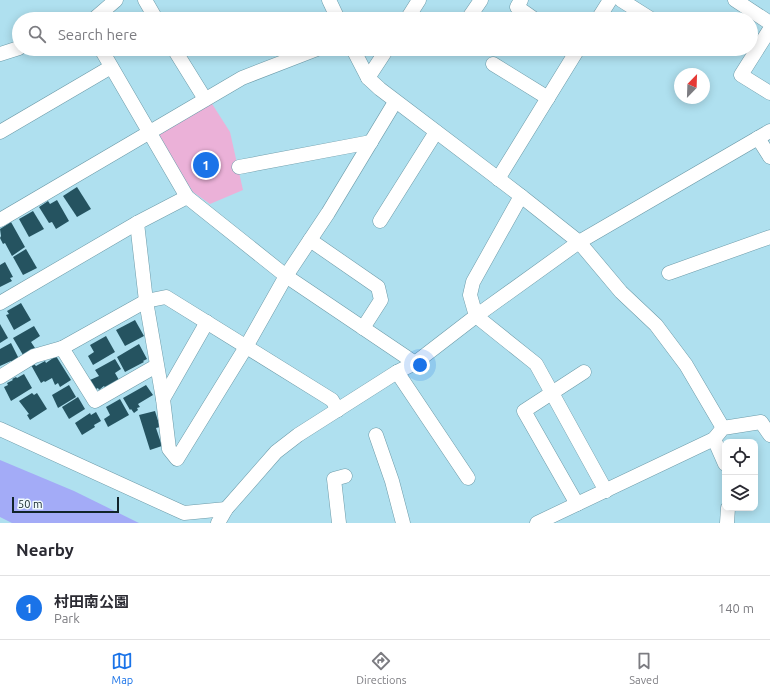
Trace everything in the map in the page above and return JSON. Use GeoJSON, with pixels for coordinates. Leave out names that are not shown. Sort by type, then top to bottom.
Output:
{"type":"FeatureCollection","features":[{"type":"Feature","properties":{"kind":"street"},"geometry":{"type":"LineString","coordinates":[[102,12],[116,0]]}},
{"type":"Feature","properties":{"kind":"street"},"geometry":{"type":"LineString","coordinates":[[145,0],[152,12]]}},
{"type":"Feature","properties":{"kind":"street"},"geometry":{"type":"LineString","coordinates":[[329,0],[335,12]]}},
{"type":"Feature","properties":{"kind":"street"},"geometry":{"type":"LineString","coordinates":[[414,12],[419,0]]}},
{"type":"Feature","properties":{"kind":"street"},"geometry":{"type":"LineString","coordinates":[[473,12],[481,0]]}},
{"type":"Feature","properties":{"kind":"street"},"geometry":{"type":"LineString","coordinates":[[602,12],[610,0]]}},
{"type":"Feature","properties":{"kind":"street"},"geometry":{"type":"LineString","coordinates":[[621,0],[640,12]]}},
{"type":"Feature","properties":{"kind":"street"},"geometry":{"type":"LineString","coordinates":[[735,0],[753,12]]}},
{"type":"Feature","properties":{"kind":"street"},"geometry":{"type":"LineString","coordinates":[[514,2],[526,12]]}},
{"type":"Feature","properties":{"kind":"street"},"geometry":{"type":"LineString","coordinates":[[758,15],[770,23]]}},
{"type":"Feature","properties":{"kind":"street"},"geometry":{"type":"LineString","coordinates":[[758,48],[770,29]]}},
{"type":"Feature","properties":{"kind":"street"},"geometry":{"type":"LineString","coordinates":[[0,54],[12,50]]}},
{"type":"Feature","properties":{"kind":"street"},"geometry":{"type":"LineString","coordinates":[[105,56],[186,197],[286,276],[415,364]]}},
{"type":"Feature","properties":{"kind":"street"},"geometry":{"type":"LineString","coordinates":[[178,56],[204,100]]}},
{"type":"Feature","properties":{"kind":"street"},"geometry":{"type":"LineString","coordinates":[[0,220],[242,78],[299,56]]}},
{"type":"Feature","properties":{"kind":"street"},"geometry":{"type":"LineString","coordinates":[[357,56],[368,78],[395,102],[521,196],[579,242],[621,292],[656,325],[686,365],[719,434],[722,449]]}},
{"type":"Feature","properties":{"kind":"street"},"geometry":{"type":"LineString","coordinates":[[368,78],[382,56]]}},
{"type":"Feature","properties":{"kind":"street"},"geometry":{"type":"LineString","coordinates":[[498,179],[574,56]]}},
{"type":"Feature","properties":{"kind":"street"},"geometry":{"type":"LineString","coordinates":[[753,56],[741,75],[770,93]]}},
{"type":"Feature","properties":{"kind":"street"},"geometry":{"type":"LineString","coordinates":[[493,64],[548,98]]}},
{"type":"Feature","properties":{"kind":"street"},"geometry":{"type":"LineString","coordinates":[[0,132],[112,67]]}},
{"type":"Feature","properties":{"kind":"street"},"geometry":{"type":"LineString","coordinates":[[137,223],[146,301],[156,366],[163,399],[169,449],[177,460],[246,347],[286,276],[328,213],[395,102]]}},
{"type":"Feature","properties":{"kind":"street"},"geometry":{"type":"LineString","coordinates":[[380,221],[436,132]]}},
{"type":"Feature","properties":{"kind":"street"},"geometry":{"type":"LineString","coordinates":[[218,523],[226,509],[276,452],[298,435],[397,372],[415,364],[476,316],[579,242],[764,135],[770,157]]}},
{"type":"Feature","properties":{"kind":"street"},"geometry":{"type":"LineString","coordinates":[[239,168],[371,142]]}},
{"type":"Feature","properties":{"kind":"street"},"geometry":{"type":"LineString","coordinates":[[521,196],[473,282],[470,295],[476,316],[536,364],[606,491]]}},
{"type":"Feature","properties":{"kind":"street"},"geometry":{"type":"LineString","coordinates":[[0,303],[137,223],[186,197]]}},
{"type":"Feature","properties":{"kind":"street"},"geometry":{"type":"LineString","coordinates":[[669,273],[770,237]]}},
{"type":"Feature","properties":{"kind":"street"},"geometry":{"type":"LineString","coordinates":[[310,240],[378,287],[380,300],[363,328]]}},
{"type":"Feature","properties":{"kind":"street"},"geometry":{"type":"LineString","coordinates":[[0,377],[34,356],[62,348],[146,301],[166,297],[332,400],[338,410]]}},
{"type":"Feature","properties":{"kind":"street"},"geometry":{"type":"LineString","coordinates":[[163,399],[207,322]]}},
{"type":"Feature","properties":{"kind":"street"},"geometry":{"type":"LineString","coordinates":[[62,348],[95,401],[156,366]]}},
{"type":"Feature","properties":{"kind":"street"},"geometry":{"type":"LineString","coordinates":[[397,372],[468,478]]}},
{"type":"Feature","properties":{"kind":"street"},"geometry":{"type":"LineString","coordinates":[[577,504],[524,411],[584,372]]}},
{"type":"Feature","properties":{"kind":"street"},"geometry":{"type":"LineString","coordinates":[[537,523],[606,491],[719,434],[762,422],[770,435]]}},
{"type":"Feature","properties":{"kind":"street"},"geometry":{"type":"LineString","coordinates":[[0,429],[184,513],[226,509]]}},
{"type":"Feature","properties":{"kind":"street"},"geometry":{"type":"LineString","coordinates":[[376,435],[392,481],[404,523]]}},
{"type":"Feature","properties":{"kind":"street"},"geometry":{"type":"LineString","coordinates":[[339,523],[334,479],[345,476]]}},
{"type":"Feature","properties":{"kind":"street"},"geometry":{"type":"LineString","coordinates":[[727,523],[728,511]]}},
{"type":"Feature","properties":{"kind":"shaded area"},"geometry":{"type":"Polygon","coordinates":[[[209,99],[230,132],[243,190],[210,204],[193,192],[159,139],[161,128],[209,99]]]}},
{"type":"Feature","properties":{"kind":"water"},"geometry":{"type":"Polygon","coordinates":[[[0,460],[74,491],[139,523],[12,523],[0,517],[0,460]]]}},
{"type":"Feature","properties":{"kind":"building"},"geometry":{"type":"Polygon","coordinates":[[[77,187],[91,209],[77,217],[63,196],[77,187]]]}},
{"type":"Feature","properties":{"kind":"building"},"geometry":{"type":"Polygon","coordinates":[[[57,200],[69,221],[56,229],[52,222],[49,223],[39,207],[48,201],[50,204],[57,200]]]}},
{"type":"Feature","properties":{"kind":"building"},"geometry":{"type":"Polygon","coordinates":[[[33,211],[44,229],[29,237],[19,219],[33,211]]]}},
{"type":"Feature","properties":{"kind":"building"},"geometry":{"type":"Polygon","coordinates":[[[11,222],[25,247],[12,256],[5,243],[3,244],[0,238],[0,229],[11,222]]]}},
{"type":"Feature","properties":{"kind":"building"},"geometry":{"type":"Polygon","coordinates":[[[26,249],[37,268],[23,275],[13,257],[26,249]]]}},
{"type":"Feature","properties":{"kind":"building"},"geometry":{"type":"Polygon","coordinates":[[[5,262],[13,277],[10,278],[12,281],[0,287],[0,265],[5,262]]]}},
{"type":"Feature","properties":{"kind":"building"},"geometry":{"type":"Polygon","coordinates":[[[21,303],[31,320],[14,330],[6,315],[9,314],[7,311],[21,303]]]}},
{"type":"Feature","properties":{"kind":"building"},"geometry":{"type":"Polygon","coordinates":[[[135,320],[144,336],[125,346],[116,330],[135,320]]]}},
{"type":"Feature","properties":{"kind":"building"},"geometry":{"type":"Polygon","coordinates":[[[0,324],[8,338],[0,343],[0,324]]]}},
{"type":"Feature","properties":{"kind":"building"},"geometry":{"type":"Polygon","coordinates":[[[34,326],[40,336],[31,342],[35,348],[23,355],[13,338],[34,326]]]}},
{"type":"Feature","properties":{"kind":"building"},"geometry":{"type":"Polygon","coordinates":[[[106,336],[115,352],[93,365],[88,356],[94,352],[90,345],[106,336]]]}},
{"type":"Feature","properties":{"kind":"building"},"geometry":{"type":"Polygon","coordinates":[[[11,343],[19,359],[0,366],[0,349],[11,343]]]}},
{"type":"Feature","properties":{"kind":"building"},"geometry":{"type":"Polygon","coordinates":[[[139,344],[147,359],[125,372],[117,357],[139,344]]]}},
{"type":"Feature","properties":{"kind":"building"},"geometry":{"type":"Polygon","coordinates":[[[56,356],[71,380],[60,387],[58,383],[55,385],[52,378],[41,383],[31,365],[34,364],[36,366],[45,361],[46,363],[56,356]]]}},
{"type":"Feature","properties":{"kind":"building"},"geometry":{"type":"Polygon","coordinates":[[[115,359],[121,369],[115,373],[119,380],[106,389],[104,386],[99,390],[98,388],[96,389],[90,380],[99,376],[95,370],[115,359]]]}},
{"type":"Feature","properties":{"kind":"building"},"geometry":{"type":"Polygon","coordinates":[[[24,374],[32,388],[11,401],[4,387],[8,385],[7,383],[13,380],[12,379],[24,374]]]}},
{"type":"Feature","properties":{"kind":"building"},"geometry":{"type":"Polygon","coordinates":[[[69,385],[76,397],[58,408],[52,395],[69,385]]]}},
{"type":"Feature","properties":{"kind":"building"},"geometry":{"type":"Polygon","coordinates":[[[146,385],[153,395],[138,404],[140,407],[137,408],[138,410],[134,413],[131,409],[130,410],[123,398],[146,385]]]}},
{"type":"Feature","properties":{"kind":"building"},"geometry":{"type":"Polygon","coordinates":[[[32,393],[34,395],[37,393],[47,409],[30,420],[27,415],[29,414],[19,401],[32,393]]]}},
{"type":"Feature","properties":{"kind":"building"},"geometry":{"type":"Polygon","coordinates":[[[78,397],[85,409],[69,419],[62,407],[78,397]]]}},
{"type":"Feature","properties":{"kind":"building"},"geometry":{"type":"Polygon","coordinates":[[[120,399],[129,415],[108,427],[104,419],[110,415],[106,407],[120,399]]]}},
{"type":"Feature","properties":{"kind":"building"},"geometry":{"type":"Polygon","coordinates":[[[155,411],[160,427],[156,428],[162,446],[150,450],[139,415],[155,411]]]}},
{"type":"Feature","properties":{"kind":"building"},"geometry":{"type":"Polygon","coordinates":[[[96,412],[101,421],[94,425],[95,427],[82,435],[75,423],[90,413],[91,415],[96,412]]]}},
{"type":"Feature","properties":{"kind":"place","name":"村田南公園"},"geometry":{"type":"Point","coordinates":[206,165]}}]}
